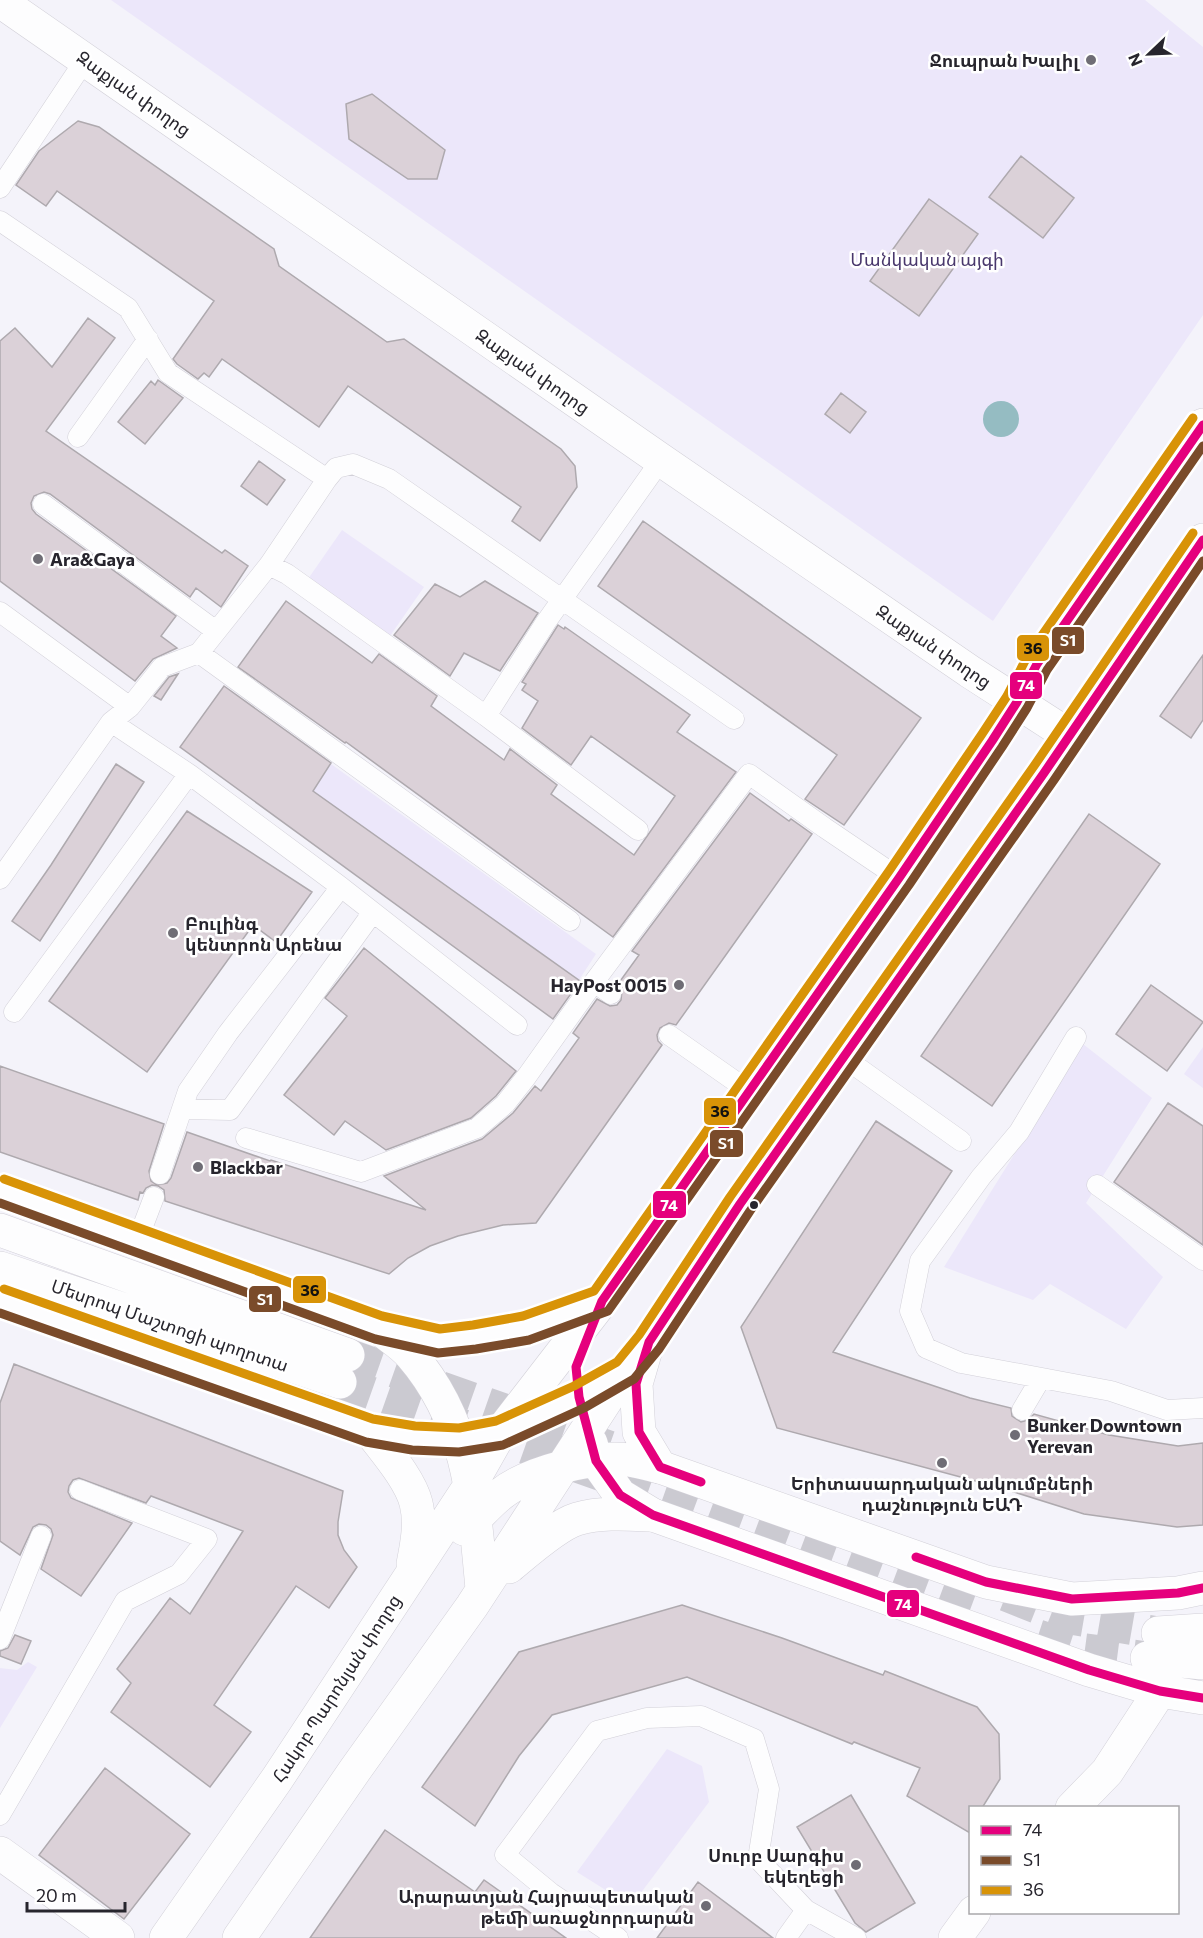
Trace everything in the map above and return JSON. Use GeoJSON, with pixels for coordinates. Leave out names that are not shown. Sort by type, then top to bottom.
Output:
{"type":"FeatureCollection","features":[{"type":"Feature","properties":{"kind":"main road","name":"Զաքյան փողոց"},"geometry":{"type":"LineString","coordinates":[[0,1],[661,460],[1070,736]]}},
{"type":"Feature","properties":{"kind":"main road"},"geometry":{"type":"LineString","coordinates":[[1203,426],[1037,664],[1017,702],[899,878],[602,1301],[576,1367],[579,1397],[596,1461],[620,1495],[652,1515],[1089,1671],[1160,1691],[1203,1698]]}},
{"type":"Feature","properties":{"kind":"main road"},"geometry":{"type":"LineString","coordinates":[[239,1938],[472,1606],[625,1371],[649,1342],[740,1204],[1070,736],[1203,540]]}},
{"type":"Feature","properties":{"kind":"main road"},"geometry":{"type":"LineString","coordinates":[[0,1190],[379,1328],[439,1341],[526,1328],[602,1301]]}},
{"type":"Feature","properties":{"kind":"main road","name":"Մեսրոպ Մաշտոցի պողոտա"},"geometry":{"type":"LineString","coordinates":[[0,1230],[344,1368],[0,1268]]}},
{"type":"Feature","properties":{"kind":"main road"},"geometry":{"type":"LineString","coordinates":[[0,1300],[370,1431],[414,1438],[460,1440],[500,1433],[579,1397],[625,1371]]}},
{"type":"Feature","properties":{"kind":"main road","name":"Հակոբ Պարոնյան փողոց"},"geometry":{"type":"LineString","coordinates":[[166,1938],[277,1779],[471,1484],[500,1433],[602,1301]]}},
{"type":"Feature","properties":{"kind":"main road"},"geometry":{"type":"LineString","coordinates":[[379,1328],[410,1353],[436,1388],[460,1440],[471,1484],[482,1589]]}},
{"type":"Feature","properties":{"kind":"main road"},"geometry":{"type":"LineString","coordinates":[[649,1342],[636,1384],[639,1432],[660,1467]]}},
{"type":"Feature","properties":{"kind":"main road"},"geometry":{"type":"LineString","coordinates":[[370,1431],[399,1469],[416,1501],[419,1520],[418,1539],[412,1573]]}},
{"type":"Feature","properties":{"kind":"main road"},"geometry":{"type":"LineString","coordinates":[[412,1573],[476,1519],[501,1494],[522,1482],[563,1466],[628,1459],[660,1467],[986,1582],[1072,1599],[1178,1593],[1203,1588]]}},
{"type":"Feature","properties":{"kind":"main road"},"geometry":{"type":"LineString","coordinates":[[482,1589],[540,1541],[576,1519],[610,1514],[652,1515]]}},
{"type":"Feature","properties":{"kind":"main road"},"geometry":{"type":"LineString","coordinates":[[1203,1630],[1152,1646],[1203,1663]]}},
{"type":"Feature","properties":{"kind":"main road"},"geometry":{"type":"LineString","coordinates":[[1074,1806],[1107,1772],[1160,1691]]}},
{"type":"Feature","properties":{"kind":"main road"},"geometry":{"type":"LineString","coordinates":[[0,1853],[118,1938]]}},
{"type":"Feature","properties":{"kind":"main road"},"geometry":{"type":"LineString","coordinates":[[955,1938],[973,1914]]}},
{"type":"Feature","properties":{"kind":"lane"},"geometry":{"type":"LineString","coordinates":[[0,188],[86,60]]}},
{"type":"Feature","properties":{"kind":"lane"},"geometry":{"type":"LineString","coordinates":[[0,220],[128,308],[168,373],[327,479]]}},
{"type":"Feature","properties":{"kind":"lane"},"geometry":{"type":"LineString","coordinates":[[78,437],[148,339]]}},
{"type":"Feature","properties":{"kind":"lane"},"geometry":{"type":"LineString","coordinates":[[486,716],[563,599],[661,460]]}},
{"type":"Feature","properties":{"kind":"lane"},"geometry":{"type":"LineString","coordinates":[[0,879],[111,722],[130,707],[162,667],[199,653],[269,565],[327,479],[336,468],[353,464],[389,479],[734,719]]}},
{"type":"Feature","properties":{"kind":"lane"},"geometry":{"type":"LineString","coordinates":[[43,504],[216,631]]}},
{"type":"Feature","properties":{"kind":"lane"},"geometry":{"type":"LineString","coordinates":[[269,565],[287,574],[486,716],[638,830]]}},
{"type":"Feature","properties":{"kind":"lane"},"geometry":{"type":"LineString","coordinates":[[0,612],[130,707]]}},
{"type":"Feature","properties":{"kind":"lane"},"geometry":{"type":"LineString","coordinates":[[199,653],[570,921]]}},
{"type":"Feature","properties":{"kind":"lane"},"geometry":{"type":"LineString","coordinates":[[111,722],[189,774],[373,912],[517,1025]]}},
{"type":"Feature","properties":{"kind":"lane"},"geometry":{"type":"LineString","coordinates":[[14,1012],[189,774]]}},
{"type":"Feature","properties":{"kind":"lane"},"geometry":{"type":"LineString","coordinates":[[246,1138],[361,1172],[477,1128],[504,1104],[528,1076],[594,982],[749,774],[899,878]]}},
{"type":"Feature","properties":{"kind":"lane"},"geometry":{"type":"LineString","coordinates":[[160,1174],[188,1092],[228,1033],[340,887]]}},
{"type":"Feature","properties":{"kind":"lane"},"geometry":{"type":"LineString","coordinates":[[183,1109],[230,1110],[373,912]]}},
{"type":"Feature","properties":{"kind":"lane"},"geometry":{"type":"LineString","coordinates":[[594,982],[610,994]]}},
{"type":"Feature","properties":{"kind":"lane"},"geometry":{"type":"LineString","coordinates":[[669,1035],[749,1091]]}},
{"type":"Feature","properties":{"kind":"lane"},"geometry":{"type":"LineString","coordinates":[[1076,1037],[1019,1131],[981,1177],[920,1261],[910,1311],[926,1348],[962,1363],[1111,1391],[1167,1410],[1203,1408]]}},
{"type":"Feature","properties":{"kind":"lane"},"geometry":{"type":"LineString","coordinates":[[843,1057],[961,1141]]}},
{"type":"Feature","properties":{"kind":"lane"},"geometry":{"type":"LineString","coordinates":[[1097,1185],[1203,1260]]}},
{"type":"Feature","properties":{"kind":"lane"},"geometry":{"type":"LineString","coordinates":[[138,1239],[154,1197]]}},
{"type":"Feature","properties":{"kind":"lane"},"geometry":{"type":"LineString","coordinates":[[1022,1410],[1041,1378]]}},
{"type":"Feature","properties":{"kind":"lane"},"geometry":{"type":"LineString","coordinates":[[0,1815],[125,1601],[179,1574],[207,1539],[80,1490]]}},
{"type":"Feature","properties":{"kind":"lane"},"geometry":{"type":"LineString","coordinates":[[0,1639],[41,1536]]}},
{"type":"Feature","properties":{"kind":"lane"},"geometry":{"type":"LineString","coordinates":[[618,1938],[551,1893],[505,1855],[597,1731],[647,1718],[701,1716],[754,1739],[769,1789],[758,1859],[806,1910],[856,1938]]}},
{"type":"Feature","properties":{"kind":"lane"},"geometry":{"type":"LineString","coordinates":[[786,1938],[806,1910]]}},
{"type":"Feature","properties":{"kind":"green space","name":"Մանկական այգի"},"geometry":{"type":"Polygon","coordinates":[[[111,0],[1145,0],[1203,47],[1203,315],[993,621],[111,0]]]}},
{"type":"Feature","properties":{"kind":"green space"},"geometry":{"type":"Polygon","coordinates":[[[342,530],[424,587],[390,636],[308,579],[342,530]]]}},
{"type":"Feature","properties":{"kind":"green space"},"geometry":{"type":"Polygon","coordinates":[[[331,764],[596,954],[579,980],[313,791],[331,764]]]}},
{"type":"Feature","properties":{"kind":"green space"},"geometry":{"type":"Polygon","coordinates":[[[1083,1044],[1152,1098],[1086,1203],[1163,1277],[1126,1329],[1050,1284],[1033,1300],[944,1267],[1083,1044]]]}},
{"type":"Feature","properties":{"kind":"green space"},"geometry":{"type":"Polygon","coordinates":[[[1203,1047],[1203,1088],[1184,1074],[1203,1047]]]}},
{"type":"Feature","properties":{"kind":"green space"},"geometry":{"type":"Polygon","coordinates":[[[28,1662],[37,1667],[0,1728],[0,1668],[17,1670],[28,1662]]]}},
{"type":"Feature","properties":{"kind":"green space"},"geometry":{"type":"Polygon","coordinates":[[[667,1749],[702,1766],[709,1802],[631,1906],[577,1872],[667,1749]]]}},
{"type":"Feature","properties":{"kind":"water"},"geometry":{"type":"Polygon","coordinates":[[[1001,401],[1014,406],[1019,419],[1014,432],[1001,437],[988,432],[983,419],[988,406],[1001,401]]]}},
{"type":"Feature","properties":{"kind":"building"},"geometry":{"type":"Polygon","coordinates":[[[372,94],[445,150],[437,179],[408,179],[349,139],[346,104],[372,94]]]}},
{"type":"Feature","properties":{"kind":"building"},"geometry":{"type":"Polygon","coordinates":[[[78,121],[99,127],[274,249],[279,266],[387,342],[404,339],[561,449],[575,466],[577,487],[540,541],[512,521],[521,507],[348,386],[319,427],[222,359],[209,377],[204,373],[198,379],[177,364],[173,359],[214,301],[57,191],[46,206],[16,185],[39,151],[78,121]]]}},
{"type":"Feature","properties":{"kind":"building"},"geometry":{"type":"Polygon","coordinates":[[[1021,156],[1074,198],[1043,238],[989,197],[1021,156]]]}},
{"type":"Feature","properties":{"kind":"building"},"geometry":{"type":"Polygon","coordinates":[[[929,199],[978,234],[919,316],[870,281],[929,199]]]}},
{"type":"Feature","properties":{"kind":"building"},"geometry":{"type":"Polygon","coordinates":[[[88,318],[115,338],[46,431],[222,553],[225,550],[248,566],[221,607],[196,588],[190,597],[50,494],[44,492],[34,496],[31,503],[36,514],[176,616],[161,636],[177,648],[153,659],[135,681],[0,581],[0,341],[15,328],[52,367],[88,318]]]}},
{"type":"Feature","properties":{"kind":"building"},"geometry":{"type":"Polygon","coordinates":[[[158,380],[183,398],[145,444],[118,422],[151,381],[155,385],[158,380]]]}},
{"type":"Feature","properties":{"kind":"building"},"geometry":{"type":"Polygon","coordinates":[[[841,393],[866,412],[850,433],[825,414],[841,393]]]}},
{"type":"Feature","properties":{"kind":"building"},"geometry":{"type":"Polygon","coordinates":[[[259,461],[285,480],[267,505],[241,486],[259,461]]]}},
{"type":"Feature","properties":{"kind":"building"},"geometry":{"type":"Polygon","coordinates":[[[643,521],[921,718],[844,825],[805,799],[837,755],[598,586],[643,521]]]}},
{"type":"Feature","properties":{"kind":"building"},"geometry":{"type":"Polygon","coordinates":[[[485,581],[538,613],[500,671],[464,653],[450,676],[394,635],[435,584],[460,597],[485,581]]]}},
{"type":"Feature","properties":{"kind":"building"},"geometry":{"type":"Polygon","coordinates":[[[286,601],[372,663],[379,654],[437,696],[431,706],[504,760],[510,749],[557,785],[551,794],[634,855],[675,796],[591,736],[571,765],[522,728],[538,701],[522,690],[526,684],[522,682],[558,625],[564,629],[565,627],[690,715],[677,732],[736,772],[613,937],[346,742],[238,667],[286,601]]]}},
{"type":"Feature","properties":{"kind":"building"},"geometry":{"type":"Polygon","coordinates":[[[1203,655],[1203,720],[1191,738],[1160,716],[1203,655]]]}},
{"type":"Feature","properties":{"kind":"building"},"geometry":{"type":"Polygon","coordinates":[[[178,674],[161,700],[154,696],[169,677],[178,674]]]}},
{"type":"Feature","properties":{"kind":"building"},"geometry":{"type":"Polygon","coordinates":[[[224,686],[331,763],[313,791],[580,981],[553,1019],[180,747],[224,686]]]}},
{"type":"Feature","properties":{"kind":"building"},"geometry":{"type":"Polygon","coordinates":[[[116,764],[144,782],[40,941],[12,921],[116,764]]]}},
{"type":"Feature","properties":{"kind":"building"},"geometry":{"type":"Polygon","coordinates":[[[750,793],[789,821],[791,819],[812,834],[676,1025],[669,1023],[660,1028],[657,1035],[662,1045],[536,1223],[503,1225],[458,1236],[430,1246],[408,1258],[389,1274],[165,1201],[164,1190],[158,1186],[152,1185],[143,1193],[140,1192],[138,1200],[0,1152],[0,1066],[164,1124],[149,1171],[151,1181],[157,1185],[167,1183],[171,1178],[187,1132],[270,1161],[426,1210],[384,1176],[482,1139],[513,1113],[535,1086],[541,1091],[579,1038],[573,1033],[597,999],[610,1006],[617,1005],[621,1000],[622,990],[618,984],[639,955],[632,951],[750,793]]]}},
{"type":"Feature","properties":{"kind":"building","name":"Բուլինգ կենտրոն Արենա"},"geometry":{"type":"Polygon","coordinates":[[[187,811],[312,892],[276,942],[253,925],[147,1072],[49,1001],[187,811]]]}},
{"type":"Feature","properties":{"kind":"building"},"geometry":{"type":"Polygon","coordinates":[[[1089,814],[1160,864],[992,1106],[921,1056],[1089,814]]]}},
{"type":"Feature","properties":{"kind":"building"},"geometry":{"type":"Polygon","coordinates":[[[364,948],[516,1071],[496,1096],[471,1118],[386,1150],[345,1121],[334,1135],[284,1095],[347,1016],[325,998],[364,948]]]}},
{"type":"Feature","properties":{"kind":"building"},"geometry":{"type":"Polygon","coordinates":[[[1151,985],[1203,1022],[1167,1071],[1116,1034],[1151,985]]]}},
{"type":"Feature","properties":{"kind":"building"},"geometry":{"type":"Polygon","coordinates":[[[1168,1103],[1203,1126],[1203,1245],[1114,1182],[1168,1103]]]}},
{"type":"Feature","properties":{"kind":"building"},"geometry":{"type":"Polygon","coordinates":[[[876,1121],[952,1171],[833,1352],[970,1398],[1011,1408],[1012,1416],[1021,1422],[1028,1420],[1034,1414],[1109,1435],[1178,1446],[1203,1443],[1203,1525],[1177,1527],[1084,1514],[998,1487],[777,1428],[741,1327],[876,1121]]]}},
{"type":"Feature","properties":{"kind":"building"},"geometry":{"type":"Polygon","coordinates":[[[14,1364],[343,1491],[338,1535],[344,1550],[357,1567],[329,1608],[296,1586],[214,1705],[251,1732],[210,1787],[111,1712],[131,1683],[117,1669],[170,1598],[190,1614],[243,1531],[151,1496],[146,1503],[79,1478],[73,1480],[69,1486],[68,1492],[71,1498],[132,1523],[81,1596],[41,1569],[53,1535],[51,1529],[46,1525],[39,1524],[33,1527],[20,1555],[0,1541],[0,1403],[14,1364]]]}},
{"type":"Feature","properties":{"kind":"building"},"geometry":{"type":"Polygon","coordinates":[[[682,1605],[883,1675],[885,1671],[977,1707],[999,1734],[1000,1779],[983,1806],[969,1806],[969,1832],[907,1796],[920,1768],[854,1742],[852,1744],[687,1677],[552,1715],[519,1756],[475,1826],[422,1787],[519,1652],[682,1605]]]}},
{"type":"Feature","properties":{"kind":"building"},"geometry":{"type":"Polygon","coordinates":[[[15,1635],[31,1641],[21,1664],[0,1656],[0,1651],[8,1648],[15,1635]]]}},
{"type":"Feature","properties":{"kind":"building"},"geometry":{"type":"Polygon","coordinates":[[[105,1768],[190,1834],[124,1919],[39,1855],[105,1768]]]}},
{"type":"Feature","properties":{"kind":"building","name":"Սուրբ Սարգիս եկեղեցի"},"geometry":{"type":"Polygon","coordinates":[[[851,1795],[915,1903],[866,1932],[855,1923],[797,1827],[851,1795]]]}},
{"type":"Feature","properties":{"kind":"building"},"geometry":{"type":"Polygon","coordinates":[[[385,1830],[475,1892],[484,1880],[566,1938],[310,1938],[385,1830]]]}},
{"type":"Feature","properties":{"kind":"building","name":"Արարատյան Հայրապետական թեմի առաջնորդարան"},"geometry":{"type":"Polygon","coordinates":[[[698,1882],[773,1938],[657,1938],[698,1882]]]}},
{"type":"Feature","properties":{"kind":"tunnel"},"geometry":{"type":"LineString","coordinates":[[348,1355],[609,1447]]}},
{"type":"Feature","properties":{"kind":"tunnel"},"geometry":{"type":"LineString","coordinates":[[340,1382],[687,1505],[981,1615]]}},
{"type":"Feature","properties":{"kind":"tunnel"},"geometry":{"type":"LineString","coordinates":[[1006,1595],[1059,1616],[1158,1633]]}},
{"type":"Feature","properties":{"kind":"tunnel"},"geometry":{"type":"LineString","coordinates":[[1038,1636],[1078,1649],[1147,1658]]}},
{"type":"Feature","properties":{"kind":"transit line","name":"36"},"geometry":{"type":"LineString","coordinates":[[4,1179],[382,1316],[440,1329],[523,1316],[594,1291],[889,871],[1007,696],[1027,657],[1193,418]]}},
{"type":"Feature","properties":{"kind":"transit line","name":"74"},"geometry":{"type":"LineString","coordinates":[[1203,425],[1037,664],[1017,702],[992,741],[899,878],[602,1301],[576,1367],[579,1397],[596,1461],[620,1495],[653,1515],[1089,1670],[1160,1691],[1203,1698]]}},
{"type":"Feature","properties":{"kind":"transit line","name":"Տ1"},"geometry":{"type":"LineString","coordinates":[[0,1203],[375,1339],[438,1353],[529,1340],[608,1311],[909,885],[1002,747],[1027,708],[1047,670],[1203,446]]}},
{"type":"Feature","properties":{"kind":"transit line","name":"36"},"geometry":{"type":"LineString","coordinates":[[4,1289],[373,1419],[415,1426],[459,1428],[496,1421],[574,1386],[617,1362],[639,1335],[730,1197],[1034,766],[1193,533]]}},
{"type":"Feature","properties":{"kind":"transit line","name":"74"},"geometry":{"type":"LineString","coordinates":[[701,1482],[660,1467],[639,1432],[636,1384],[649,1342],[740,1204],[1044,773],[1203,540]]}},
{"type":"Feature","properties":{"kind":"transit line","name":"Տ1"},"geometry":{"type":"LineString","coordinates":[[0,1313],[366,1442],[412,1450],[459,1452],[503,1445],[584,1408],[634,1379],[659,1349],[750,1211],[1054,780],[1203,561]]}},
{"type":"Feature","properties":{"kind":"transit line","name":"74"},"geometry":{"type":"LineString","coordinates":[[916,1557],[986,1582],[1072,1599],[1178,1593],[1203,1588]]}},
{"type":"Feature","properties":{"kind":"place","name":"Ջուպրան Խալիլ"},"geometry":{"type":"Point","coordinates":[1091,60]}},
{"type":"Feature","properties":{"kind":"place","name":"Ara&Gaya"},"geometry":{"type":"Point","coordinates":[38,559]}},
{"type":"Feature","properties":{"kind":"place","name":"Բուլինգ կենտրոն Արենա"},"geometry":{"type":"Point","coordinates":[173,933]}},
{"type":"Feature","properties":{"kind":"place","name":"HayPost 0015"},"geometry":{"type":"Point","coordinates":[679,985]}},
{"type":"Feature","properties":{"kind":"place","name":"Blackbar"},"geometry":{"type":"Point","coordinates":[198,1167]}},
{"type":"Feature","properties":{"kind":"place","name":"Bunker Downtown Yerevan"},"geometry":{"type":"Point","coordinates":[1015,1435]}},
{"type":"Feature","properties":{"kind":"place","name":"Երիտասարդական ակումբների դաշնություն ԵԱԴ"},"geometry":{"type":"Point","coordinates":[942,1463]}},
{"type":"Feature","properties":{"kind":"place","name":"Սուրբ Սարգիս եկեղեցի"},"geometry":{"type":"Point","coordinates":[856,1865]}},
{"type":"Feature","properties":{"kind":"place","name":"Արարատյան Հայրապետական թեմի առաջնորդարան"},"geometry":{"type":"Point","coordinates":[706,1906]}}]}
